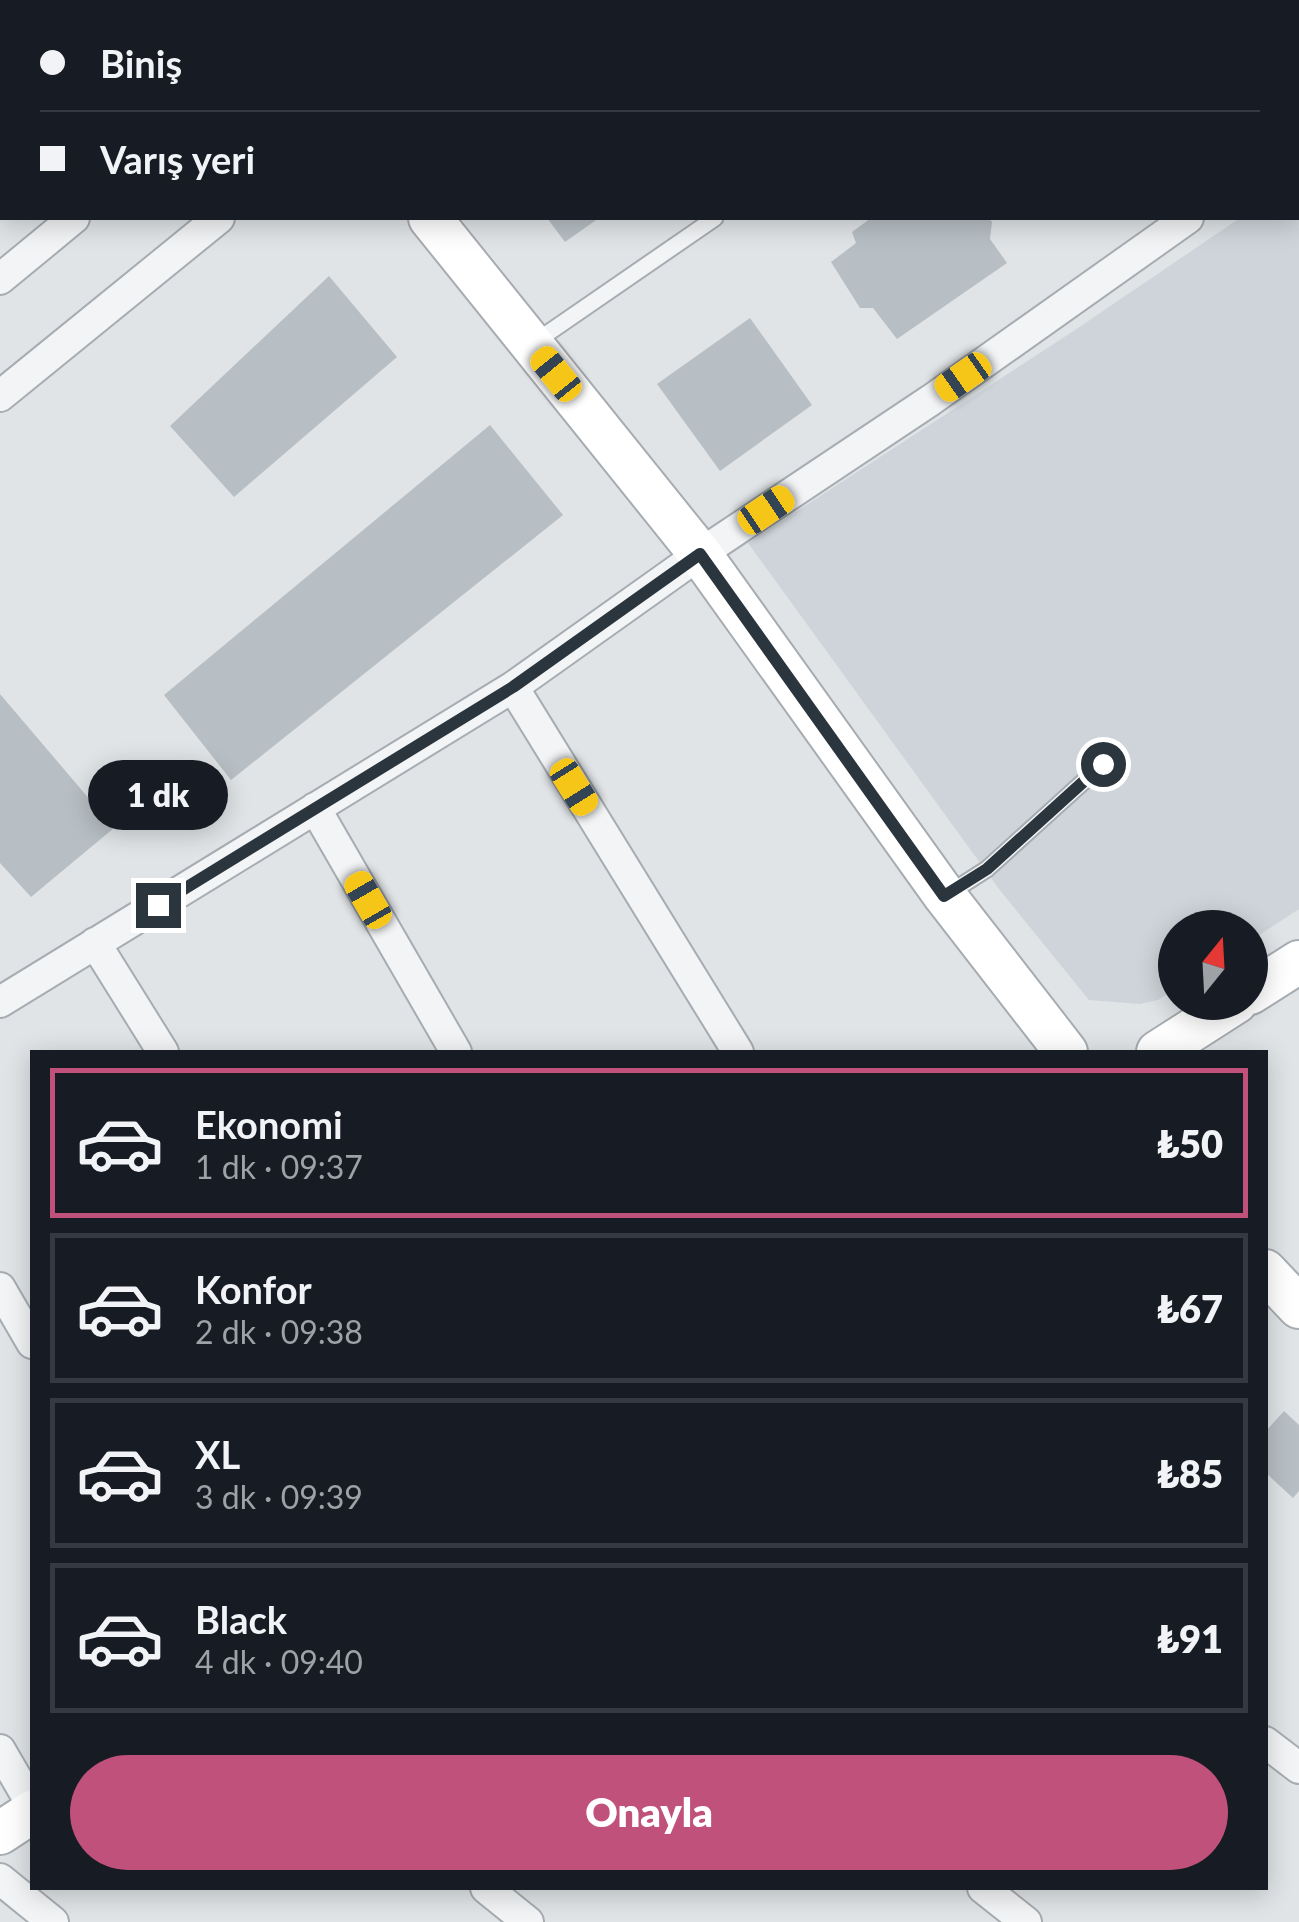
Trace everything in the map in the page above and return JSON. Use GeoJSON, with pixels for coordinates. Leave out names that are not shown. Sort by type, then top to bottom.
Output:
{"type":"FeatureCollection","features":[{"type":"Feature","properties":{"kind":"street"},"geometry":{"type":"LineString","coordinates":[[0,279],[72,220]]}},
{"type":"Feature","properties":{"kind":"street"},"geometry":{"type":"LineString","coordinates":[[0,396],[217,220]]}},
{"type":"Feature","properties":{"kind":"street"},"geometry":{"type":"LineString","coordinates":[[432,220],[700,554],[944,896],[1064,1050]]}},
{"type":"Feature","properties":{"kind":"street"},"geometry":{"type":"LineString","coordinates":[[0,1002],[513,687],[1185,220]]}},
{"type":"Feature","properties":{"kind":"street"},"geometry":{"type":"LineString","coordinates":[[513,687],[737,1050]]}},
{"type":"Feature","properties":{"kind":"street"},"geometry":{"type":"LineString","coordinates":[[315,808],[455,1050]]}},
{"type":"Feature","properties":{"kind":"street"},"geometry":{"type":"LineString","coordinates":[[95,943],[163,1050]]}},
{"type":"Feature","properties":{"kind":"street"},"geometry":{"type":"LineString","coordinates":[[1268,982],[1299,962]]}},
{"type":"Feature","properties":{"kind":"street"},"geometry":{"type":"LineString","coordinates":[[1161,1050],[1208,1020]]}},
{"type":"Feature","properties":{"kind":"street"},"geometry":{"type":"LineString","coordinates":[[1268,1274],[1299,1307]]}},
{"type":"Feature","properties":{"kind":"street"},"geometry":{"type":"LineString","coordinates":[[0,1288],[30,1340]]}},
{"type":"Feature","properties":{"kind":"street"},"geometry":{"type":"LineString","coordinates":[[1268,1744],[1299,1768]]}},
{"type":"Feature","properties":{"kind":"street"},"geometry":{"type":"LineString","coordinates":[[0,1750],[30,1804]]}},
{"type":"Feature","properties":{"kind":"street"},"geometry":{"type":"LineString","coordinates":[[0,1833],[30,1810]]}},
{"type":"Feature","properties":{"kind":"street"},"geometry":{"type":"LineString","coordinates":[[0,1879],[53,1922]]}},
{"type":"Feature","properties":{"kind":"street"},"geometry":{"type":"LineString","coordinates":[[488,1890],[528,1922]]}},
{"type":"Feature","properties":{"kind":"street"},"geometry":{"type":"LineString","coordinates":[[986,1890],[1026,1922]]}},
{"type":"Feature","properties":{"kind":"lane"},"geometry":{"type":"LineString","coordinates":[[532,344],[712,220]]}},
{"type":"Feature","properties":{"kind":"lane"},"geometry":{"type":"LineString","coordinates":[[944,896],[987,869],[1103,764]]}},
{"type":"Feature","properties":{"kind":"shaded area"},"geometry":{"type":"Polygon","coordinates":[[[1237,220],[1299,220],[1299,909],[1268,929],[1268,910],[1158,910],[1158,1000],[1140,1004],[1089,1000],[999,889],[748,543],[1237,220]]]}},
{"type":"Feature","properties":{"kind":"building"},"geometry":{"type":"Polygon","coordinates":[[[548,220],[596,220],[565,242],[548,220]]]}},
{"type":"Feature","properties":{"kind":"building"},"geometry":{"type":"Polygon","coordinates":[[[868,220],[990,220],[990,239],[1007,263],[897,339],[873,308],[860,308],[831,262],[856,243],[852,232],[868,220]]]}},
{"type":"Feature","properties":{"kind":"building"},"geometry":{"type":"Polygon","coordinates":[[[329,276],[397,357],[234,497],[170,426],[329,276]]]}},
{"type":"Feature","properties":{"kind":"building"},"geometry":{"type":"Polygon","coordinates":[[[750,318],[812,405],[720,471],[657,384],[750,318]]]}},
{"type":"Feature","properties":{"kind":"building"},"geometry":{"type":"Polygon","coordinates":[[[490,425],[563,515],[231,780],[164,695],[490,425]]]}},
{"type":"Feature","properties":{"kind":"building"},"geometry":{"type":"Polygon","coordinates":[[[0,694],[114,828],[31,897],[0,863],[0,694]]]}},
{"type":"Feature","properties":{"kind":"building"},"geometry":{"type":"Polygon","coordinates":[[[1284,1411],[1299,1425],[1299,1491],[1293,1498],[1268,1475],[1268,1429],[1284,1411]]]}},
{"type":"Feature","properties":{"kind":"route"},"geometry":{"type":"LineString","coordinates":[[158,905],[513,687],[700,554],[944,896],[987,869],[1103,764]]}}]}
